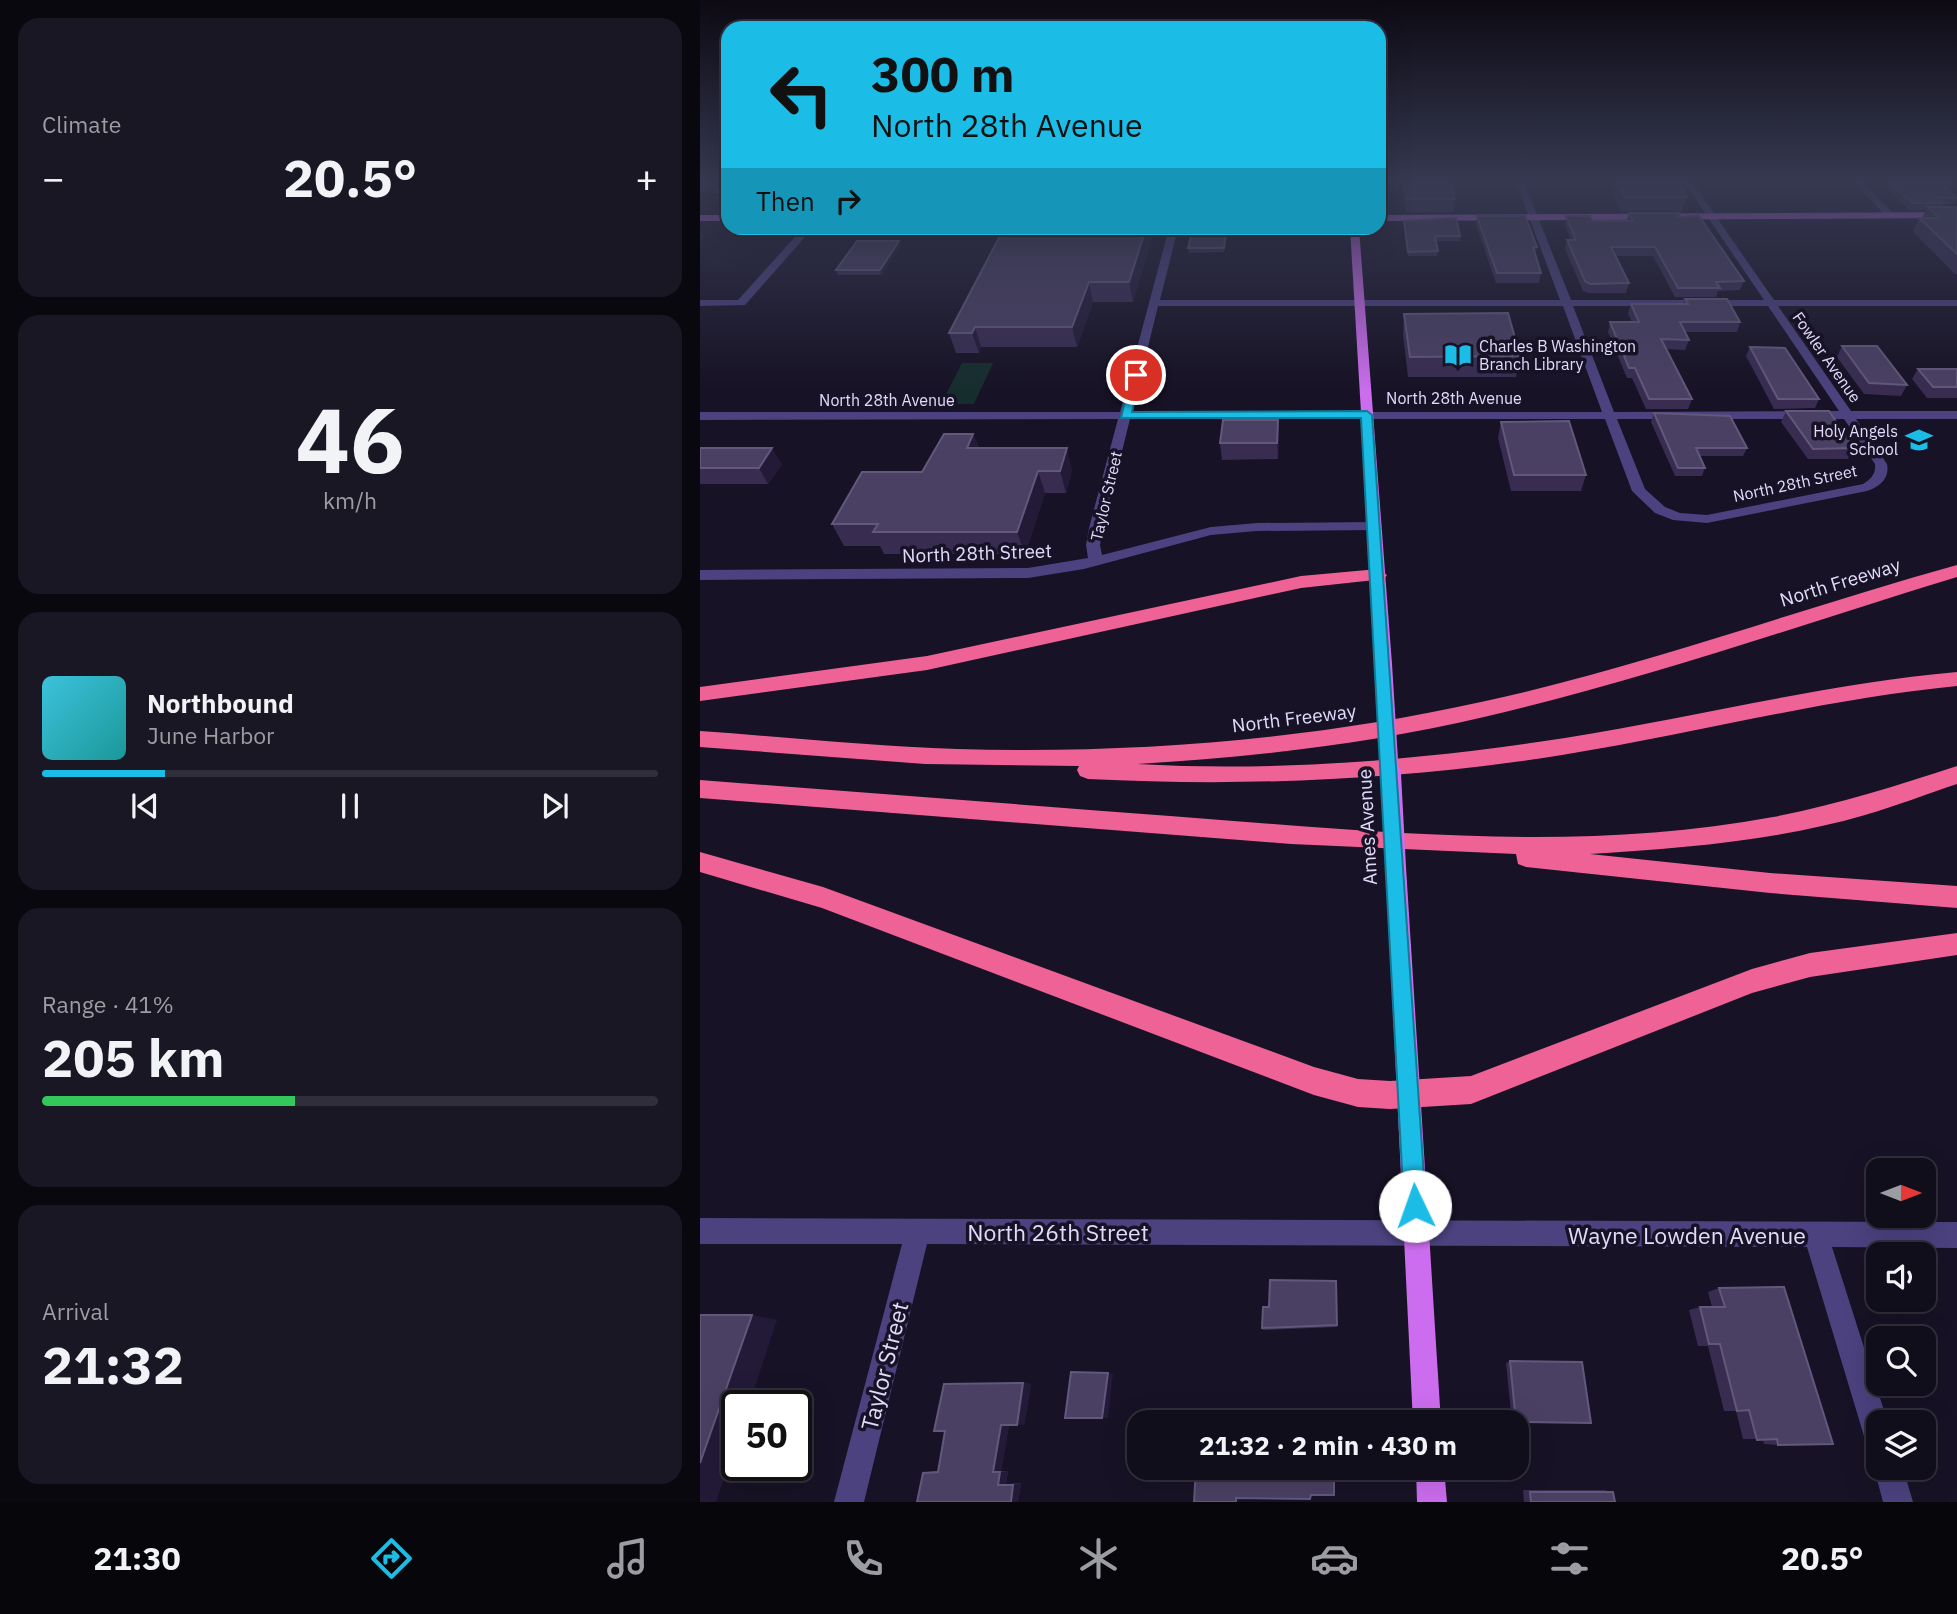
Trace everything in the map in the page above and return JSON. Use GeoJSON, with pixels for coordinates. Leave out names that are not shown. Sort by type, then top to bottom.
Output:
{"type":"FeatureCollection","features":[{"type":"Feature","properties":{"kind":"highway","name":"North Freeway"},"geometry":{"type":"LineString","coordinates":[[700,739],[955,757],[1170,755],[1274,745],[1412,724],[1559,691],[1957,571]]}},
{"type":"Feature","properties":{"kind":"highway"},"geometry":{"type":"LineString","coordinates":[[700,694],[799,684],[919,666],[1301,582],[1378,575]]}},
{"type":"Feature","properties":{"kind":"highway"},"geometry":{"type":"LineString","coordinates":[[955,757],[1168,774],[1307,773],[1411,767],[1575,745],[1866,688],[1957,679]]}},
{"type":"Feature","properties":{"kind":"highway"},"geometry":{"type":"LineString","coordinates":[[1340,838],[1541,846],[1694,838],[1829,816],[1897,797],[1957,775]]}},
{"type":"Feature","properties":{"kind":"highway"},"geometry":{"type":"LineString","coordinates":[[700,789],[1340,838],[1757,881],[1957,897]]}},
{"type":"Feature","properties":{"kind":"highway"},"geometry":{"type":"LineString","coordinates":[[700,862],[823,898],[1314,1082],[1358,1093],[1409,1095],[1479,1087],[1686,1004],[1789,971],[1870,954],[1957,944]]}},
{"type":"Feature","properties":{"kind":"main road","name":"Ames Avenue"},"geometry":{"type":"LineString","coordinates":[[1355,252],[1384,664],[1426,1410]]}},
{"type":"Feature","properties":{"kind":"main road"},"geometry":{"type":"LineString","coordinates":[[1431,1480],[1432,1502]]}},
{"type":"Feature","properties":{"kind":"street"},"geometry":{"type":"LineString","coordinates":[[700,303],[741,303],[786,252]]}},
{"type":"Feature","properties":{"kind":"street","name":"Taylor Street"},"geometry":{"type":"LineString","coordinates":[[1096,561],[1093,545],[1096,528],[1167,252]]}},
{"type":"Feature","properties":{"kind":"street"},"geometry":{"type":"LineString","coordinates":[[1547,252],[1608,413]]}},
{"type":"Feature","properties":{"kind":"street","name":"Fowler Avenue"},"geometry":{"type":"LineString","coordinates":[[1736,252],[1868,446]]}},
{"type":"Feature","properties":{"kind":"street"},"geometry":{"type":"LineString","coordinates":[[1154,303],[1957,303]]}},
{"type":"Feature","properties":{"kind":"street","name":"North 28th Avenue"},"geometry":{"type":"LineString","coordinates":[[700,416],[1608,413],[1957,415]]}},
{"type":"Feature","properties":{"kind":"street","name":"North 28th Street"},"geometry":{"type":"LineString","coordinates":[[1608,413],[1639,491],[1660,510],[1678,517],[1707,519],[1867,487],[1877,481],[1882,470],[1868,446]]}},
{"type":"Feature","properties":{"kind":"street","name":"North 28th Street"},"geometry":{"type":"LineString","coordinates":[[700,575],[1003,575],[1058,570],[1211,531],[1257,527],[1375,526]]}},
{"type":"Feature","properties":{"kind":"street","name":"North 26th Street"},"geometry":{"type":"LineString","coordinates":[[700,1231],[1417,1234]]}},
{"type":"Feature","properties":{"kind":"street","name":"Taylor Street"},"geometry":{"type":"LineString","coordinates":[[849,1502],[918,1231]]}},
{"type":"Feature","properties":{"kind":"street","name":"Wayne Lowden Avenue"},"geometry":{"type":"LineString","coordinates":[[1417,1234],[1957,1235]]}},
{"type":"Feature","properties":{"kind":"street"},"geometry":{"type":"LineString","coordinates":[[1815,1236],[1870,1410]]}},
{"type":"Feature","properties":{"kind":"street"},"geometry":{"type":"LineString","coordinates":[[1892,1480],[1898,1502]]}},
{"type":"Feature","properties":{"kind":"green space"},"geometry":{"type":"Polygon","coordinates":[[[962,363],[993,363],[974,404],[941,404],[962,363]]]}},
{"type":"Feature","properties":{"kind":"building"},"geometry":{"type":"Polygon","coordinates":[[[849,252],[892,252],[880,270],[836,270],[849,252]]]}},
{"type":"Feature","properties":{"kind":"building"},"geometry":{"type":"Polygon","coordinates":[[[991,252],[1138,252],[1129,282],[1089,282],[1072,327],[975,327],[972,333],[949,333],[991,252]]]}},
{"type":"Feature","properties":{"kind":"building"},"geometry":{"type":"Polygon","coordinates":[[[1490,252],[1535,252],[1541,273],[1497,273],[1490,252]]]}},
{"type":"Feature","properties":{"kind":"building"},"geometry":{"type":"Polygon","coordinates":[[[1572,252],[1614,252],[1629,283],[1590,284],[1585,281],[1572,252]]]}},
{"type":"Feature","properties":{"kind":"building"},"geometry":{"type":"Polygon","coordinates":[[[1658,252],[1724,252],[1744,281],[1716,282],[1720,288],[1678,288],[1658,252]]]}},
{"type":"Feature","properties":{"kind":"building"},"geometry":{"type":"Polygon","coordinates":[[[1685,299],[1727,299],[1740,322],[1680,322],[1689,340],[1661,339],[1692,399],[1649,399],[1635,368],[1629,368],[1610,322],[1639,322],[1631,304],[1688,304],[1685,299]]]}},
{"type":"Feature","properties":{"kind":"building"},"geometry":{"type":"Polygon","coordinates":[[[1508,313],[1520,356],[1410,357],[1404,314],[1508,313]]]}},
{"type":"Feature","properties":{"kind":"building"},"geometry":{"type":"Polygon","coordinates":[[[1842,346],[1877,346],[1907,385],[1869,383],[1842,346]]]}},
{"type":"Feature","properties":{"kind":"building"},"geometry":{"type":"Polygon","coordinates":[[[1750,347],[1785,348],[1819,399],[1778,399],[1750,347]]]}},
{"type":"Feature","properties":{"kind":"building"},"geometry":{"type":"Polygon","coordinates":[[[1918,369],[1957,369],[1957,387],[1933,387],[1918,369]]]}},
{"type":"Feature","properties":{"kind":"building"},"geometry":{"type":"Polygon","coordinates":[[[1786,411],[1829,411],[1854,448],[1813,449],[1786,411]]]}},
{"type":"Feature","properties":{"kind":"building"},"geometry":{"type":"Polygon","coordinates":[[[1654,413],[1730,416],[1747,448],[1696,448],[1705,468],[1678,468],[1654,413]]]}},
{"type":"Feature","properties":{"kind":"building"},"geometry":{"type":"Polygon","coordinates":[[[1223,420],[1278,420],[1277,443],[1220,443],[1223,420]]]}},
{"type":"Feature","properties":{"kind":"building"},"geometry":{"type":"Polygon","coordinates":[[[1569,421],[1586,475],[1514,475],[1501,422],[1569,421]]]}},
{"type":"Feature","properties":{"kind":"building"},"geometry":{"type":"Polygon","coordinates":[[[944,434],[973,434],[967,448],[1067,448],[1060,471],[1038,471],[1017,532],[873,532],[878,524],[832,524],[862,472],[922,472],[944,434]]]}},
{"type":"Feature","properties":{"kind":"building"},"geometry":{"type":"Polygon","coordinates":[[[700,448],[772,448],[759,468],[700,468],[700,448]]]}},
{"type":"Feature","properties":{"kind":"building"},"geometry":{"type":"Polygon","coordinates":[[[1270,1280],[1336,1281],[1337,1325],[1262,1328],[1263,1307],[1269,1307],[1270,1280]]]}},
{"type":"Feature","properties":{"kind":"building"},"geometry":{"type":"Polygon","coordinates":[[[1784,1287],[1833,1444],[1778,1445],[1777,1439],[1757,1440],[1749,1410],[1737,1411],[1720,1344],[1709,1344],[1700,1307],[1725,1307],[1719,1288],[1784,1287]]]}},
{"type":"Feature","properties":{"kind":"building"},"geometry":{"type":"Polygon","coordinates":[[[700,1315],[752,1315],[726,1390],[721,1390],[721,1403],[700,1463],[700,1315]]]}},
{"type":"Feature","properties":{"kind":"building"},"geometry":{"type":"Polygon","coordinates":[[[1510,1361],[1582,1362],[1591,1423],[1529,1422],[1529,1410],[1515,1410],[1510,1361]]]}},
{"type":"Feature","properties":{"kind":"building"},"geometry":{"type":"Polygon","coordinates":[[[1071,1372],[1108,1373],[1102,1418],[1065,1418],[1071,1372]]]}},
{"type":"Feature","properties":{"kind":"building"},"geometry":{"type":"Polygon","coordinates":[[[1023,1383],[1017,1425],[1001,1425],[993,1472],[1000,1472],[998,1485],[1013,1485],[1011,1502],[917,1502],[923,1473],[938,1472],[945,1431],[934,1431],[944,1384],[1023,1383]]]}},
{"type":"Feature","properties":{"kind":"building"},"geometry":{"type":"Polygon","coordinates":[[[1195,1480],[1334,1480],[1334,1495],[1311,1495],[1310,1499],[1236,1498],[1236,1502],[1194,1502],[1195,1480]]]}},
{"type":"Feature","properties":{"kind":"building"},"geometry":{"type":"Polygon","coordinates":[[[1530,1492],[1613,1492],[1615,1502],[1531,1502],[1530,1492]]]}},
{"type":"Feature","properties":{"kind":"place","name":"Charles B Washington Branch Library"},"geometry":{"type":"Point","coordinates":[1458,355]}},
{"type":"Feature","properties":{"kind":"place","name":"Holy Angels School"},"geometry":{"type":"Point","coordinates":[1919,440]}},
{"type":"Feature","properties":{"kind":"route"},"geometry":{"type":"LineString","coordinates":[[1136,375],[1125,415],[1367,415],[1415,1206]]}}]}
